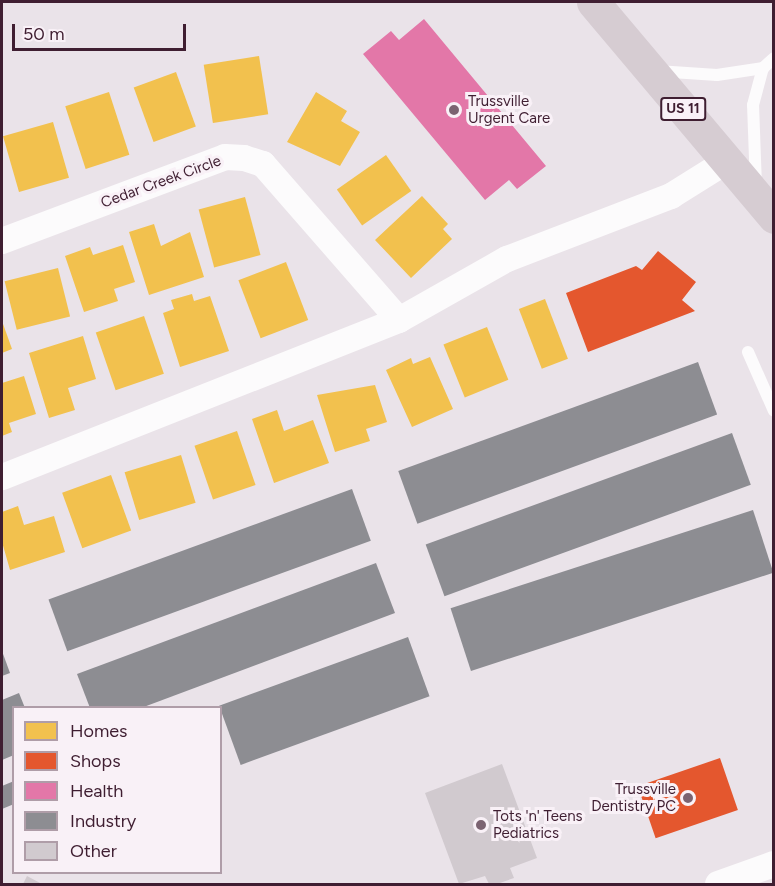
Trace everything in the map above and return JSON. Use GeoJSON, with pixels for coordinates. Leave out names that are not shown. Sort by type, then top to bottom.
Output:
{"type":"FeatureCollection","features":[{"type":"Feature","properties":{"kind":"main road","name":"US 11"},"geometry":{"type":"LineString","coordinates":[[592,2],[765,207]]}},
{"type":"Feature","properties":{"kind":"street","name":"Cedar Creek Circle"},"geometry":{"type":"LineString","coordinates":[[2,241],[225,158],[244,158],[263,164],[399,320]]}},
{"type":"Feature","properties":{"kind":"street"},"geometry":{"type":"LineString","coordinates":[[2,477],[399,320],[507,260],[671,196],[727,161]]}},
{"type":"Feature","properties":{"kind":"street"},"geometry":{"type":"LineString","coordinates":[[718,885],[774,864]]}},
{"type":"Feature","properties":{"kind":"lane"},"geometry":{"type":"LineString","coordinates":[[765,207],[753,105],[763,68],[774,58]]}},
{"type":"Feature","properties":{"kind":"lane"},"geometry":{"type":"LineString","coordinates":[[651,71],[717,75],[763,68]]}},
{"type":"Feature","properties":{"kind":"lane"},"geometry":{"type":"LineString","coordinates":[[748,352],[774,411]]}},
{"type":"Feature","properties":{"kind":"building: Homes"},"geometry":{"type":"Polygon","coordinates":[[[259,56],[268,114],[213,123],[204,65],[259,56]]]}},
{"type":"Feature","properties":{"kind":"building: Homes"},"geometry":{"type":"Polygon","coordinates":[[[176,72],[196,127],[154,142],[134,87],[176,72]]]}},
{"type":"Feature","properties":{"kind":"building: Homes"},"geometry":{"type":"Polygon","coordinates":[[[109,92],[129,155],[86,169],[65,106],[109,92]]]}},
{"type":"Feature","properties":{"kind":"building: Homes"},"geometry":{"type":"Polygon","coordinates":[[[316,92],[347,111],[341,121],[360,132],[340,166],[287,142],[316,92]]]}},
{"type":"Feature","properties":{"kind":"building: Homes"},"geometry":{"type":"Polygon","coordinates":[[[53,122],[69,178],[19,192],[3,136],[53,122]]]}},
{"type":"Feature","properties":{"kind":"building: Homes"},"geometry":{"type":"Polygon","coordinates":[[[386,155],[411,191],[362,225],[337,189],[386,155]]]}},
{"type":"Feature","properties":{"kind":"building: Homes"},"geometry":{"type":"Polygon","coordinates":[[[422,196],[448,224],[443,229],[452,239],[411,278],[375,240],[422,196]]]}},
{"type":"Feature","properties":{"kind":"building: Homes"},"geometry":{"type":"Polygon","coordinates":[[[245,197],[261,255],[214,267],[199,209],[245,197]]]}},
{"type":"Feature","properties":{"kind":"building: Homes"},"geometry":{"type":"Polygon","coordinates":[[[154,224],[161,246],[190,232],[204,277],[149,295],[129,232],[154,224]]]}},
{"type":"Feature","properties":{"kind":"building: Homes"},"geometry":{"type":"Polygon","coordinates":[[[123,245],[135,282],[114,289],[118,301],[84,312],[65,256],[90,247],[93,255],[123,245]]]}},
{"type":"Feature","properties":{"kind":"building: Homes"},"geometry":{"type":"Polygon","coordinates":[[[286,262],[308,320],[261,338],[238,280],[286,262]]]}},
{"type":"Feature","properties":{"kind":"building: Homes"},"geometry":{"type":"Polygon","coordinates":[[[58,268],[70,317],[17,330],[5,281],[58,268]]]}},
{"type":"Feature","properties":{"kind":"building: Homes"},"geometry":{"type":"Polygon","coordinates":[[[192,294],[194,301],[210,296],[229,351],[180,367],[163,313],[174,309],[171,300],[192,294]]]}},
{"type":"Feature","properties":{"kind":"building: Homes"},"geometry":{"type":"Polygon","coordinates":[[[545,299],[568,359],[542,369],[519,309],[545,299]]]}},
{"type":"Feature","properties":{"kind":"building: Homes"},"geometry":{"type":"Polygon","coordinates":[[[144,316],[164,374],[116,390],[96,333],[144,316]]]}},
{"type":"Feature","properties":{"kind":"building: Homes"},"geometry":{"type":"Polygon","coordinates":[[[2,321],[12,349],[2,353],[2,321]]]}},
{"type":"Feature","properties":{"kind":"building: Homes"},"geometry":{"type":"Polygon","coordinates":[[[487,327],[508,380],[465,397],[443,345],[487,327]]]}},
{"type":"Feature","properties":{"kind":"building: Homes"},"geometry":{"type":"Polygon","coordinates":[[[83,336],[96,379],[68,388],[75,410],[49,418],[29,353],[83,336]]]}},
{"type":"Feature","properties":{"kind":"building: Homes"},"geometry":{"type":"Polygon","coordinates":[[[430,357],[453,409],[412,427],[386,370],[411,358],[413,364],[430,357]]]}},
{"type":"Feature","properties":{"kind":"building: Homes"},"geometry":{"type":"Polygon","coordinates":[[[24,376],[36,414],[9,423],[12,432],[2,436],[2,383],[24,376]]]}},
{"type":"Feature","properties":{"kind":"building: Homes"},"geometry":{"type":"Polygon","coordinates":[[[375,385],[387,422],[366,429],[370,441],[335,452],[317,395],[375,385]]]}},
{"type":"Feature","properties":{"kind":"building: Homes"},"geometry":{"type":"Polygon","coordinates":[[[277,410],[284,431],[313,420],[329,463],[274,483],[252,419],[277,410]]]}},
{"type":"Feature","properties":{"kind":"building: Homes"},"geometry":{"type":"Polygon","coordinates":[[[237,431],[256,485],[213,500],[194,446],[237,431]]]}},
{"type":"Feature","properties":{"kind":"building: Homes"},"geometry":{"type":"Polygon","coordinates":[[[181,455],[196,503],[139,520],[125,472],[181,455]]]}},
{"type":"Feature","properties":{"kind":"building: Homes"},"geometry":{"type":"Polygon","coordinates":[[[111,475],[131,530],[82,548],[62,493],[111,475]]]}},
{"type":"Feature","properties":{"kind":"building: Homes"},"geometry":{"type":"Polygon","coordinates":[[[18,506],[24,525],[54,516],[65,552],[10,570],[2,542],[2,512],[18,506]]]}},
{"type":"Feature","properties":{"kind":"building: Shops"},"geometry":{"type":"Polygon","coordinates":[[[658,251],[696,282],[682,300],[695,311],[588,352],[566,293],[636,266],[642,270],[658,251]]]}},
{"type":"Feature","properties":{"kind":"building: Shops","name":"Trussville Dentistry PC"},"geometry":{"type":"Polygon","coordinates":[[[720,758],[738,810],[656,838],[638,786],[720,758]]]}},
{"type":"Feature","properties":{"kind":"building: Health","name":"Trussville Urgent Care"},"geometry":{"type":"Polygon","coordinates":[[[424,19],[546,166],[517,189],[509,180],[485,200],[363,54],[391,31],[399,40],[424,19]]]}},
{"type":"Feature","properties":{"kind":"building: Industry"},"geometry":{"type":"Polygon","coordinates":[[[698,362],[717,415],[417,524],[398,471],[698,362]]]}},
{"type":"Feature","properties":{"kind":"building: Industry"},"geometry":{"type":"Polygon","coordinates":[[[732,433],[751,485],[444,596],[426,544],[732,433]]]}},
{"type":"Feature","properties":{"kind":"building: Industry"},"geometry":{"type":"Polygon","coordinates":[[[352,489],[371,541],[67,651],[48,599],[352,489]]]}},
{"type":"Feature","properties":{"kind":"building: Industry"},"geometry":{"type":"Polygon","coordinates":[[[753,510],[773,573],[471,671],[451,608],[753,510]]]}},
{"type":"Feature","properties":{"kind":"building: Industry"},"geometry":{"type":"Polygon","coordinates":[[[376,563],[395,613],[146,706],[89,706],[77,674],[376,563]]]}},
{"type":"Feature","properties":{"kind":"building: Industry"},"geometry":{"type":"Polygon","coordinates":[[[408,637],[430,696],[241,765],[222,714],[222,706],[219,706],[408,637]]]}},
{"type":"Feature","properties":{"kind":"building: Industry"},"geometry":{"type":"Polygon","coordinates":[[[2,651],[10,673],[2,676],[2,651]]]}},
{"type":"Feature","properties":{"kind":"building: Industry"},"geometry":{"type":"Polygon","coordinates":[[[19,693],[24,706],[12,706],[12,756],[2,760],[2,700],[19,693]]]}},
{"type":"Feature","properties":{"kind":"building: Industry"},"geometry":{"type":"Polygon","coordinates":[[[12,782],[12,805],[2,809],[2,786],[12,782]]]}},
{"type":"Feature","properties":{"kind":"building: Other","name":"Tots 'n' Teens Pediatrics"},"geometry":{"type":"Polygon","coordinates":[[[502,764],[537,858],[510,868],[514,878],[497,884],[489,884],[485,876],[459,884],[425,793],[502,764]]]}},
{"type":"Feature","properties":{"kind":"building: Other"},"geometry":{"type":"Polygon","coordinates":[[[27,876],[42,884],[23,884],[27,876]]]}},
{"type":"Feature","properties":{"kind":"place","name":"Trussville Urgent Care"},"geometry":{"type":"Point","coordinates":[454,110]}},
{"type":"Feature","properties":{"kind":"place","name":"Trussville Dentistry PC"},"geometry":{"type":"Point","coordinates":[688,798]}},
{"type":"Feature","properties":{"kind":"place","name":"Tots 'n' Teens Pediatrics"},"geometry":{"type":"Point","coordinates":[481,825]}}]}
